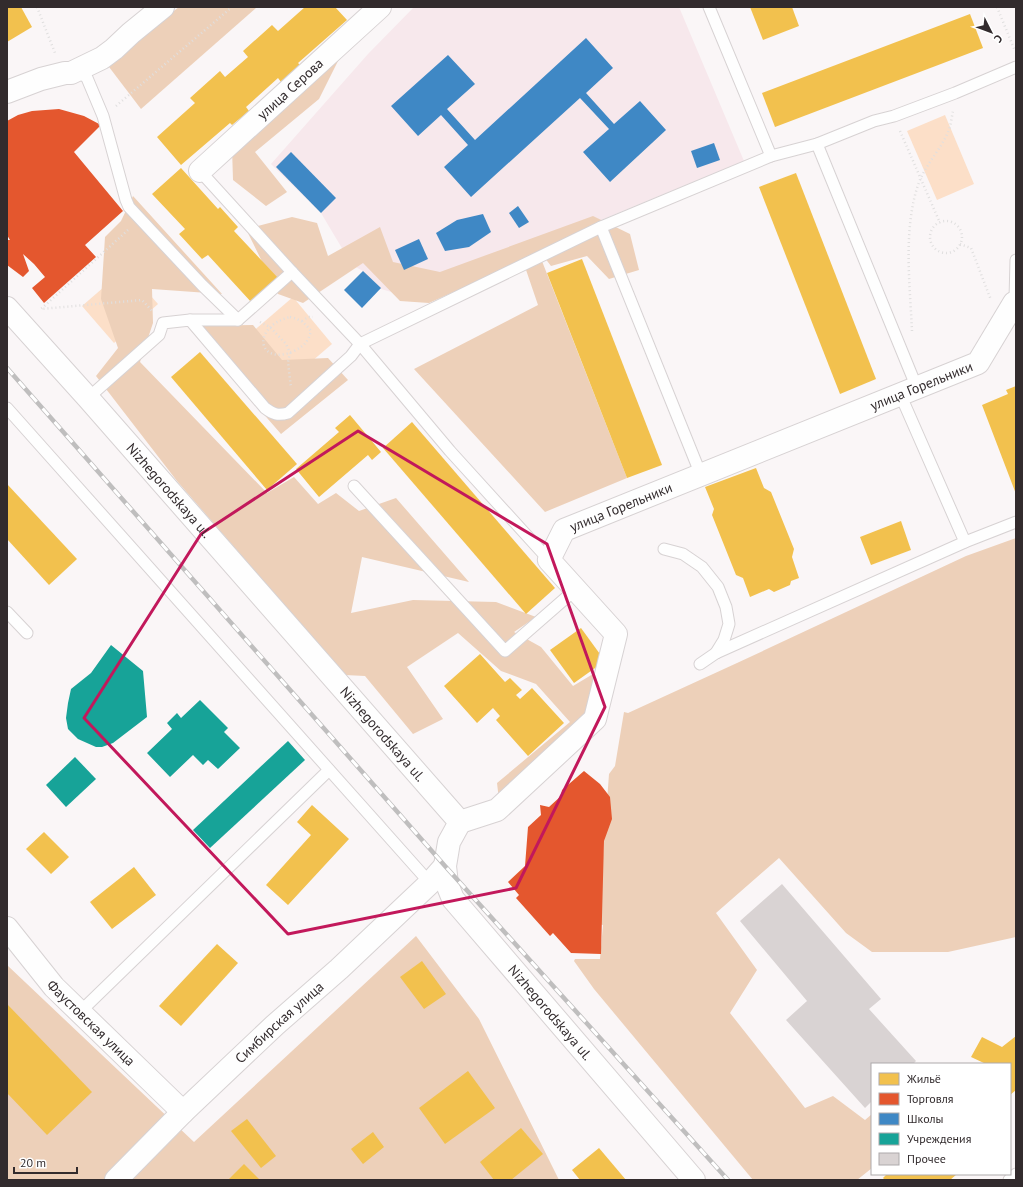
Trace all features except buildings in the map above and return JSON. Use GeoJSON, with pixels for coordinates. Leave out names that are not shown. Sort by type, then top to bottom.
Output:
{"type":"FeatureCollection","features":[{"type":"Feature","properties":{"kind":"street"},"geometry":{"type":"LineString","coordinates":[[7,92],[41,79],[65,73],[64,66],[102,58],[163,7]]}},
{"type":"Feature","properties":{"kind":"street","name":"улица Серова"},"geometry":{"type":"LineString","coordinates":[[200,171],[371,10]]}},
{"type":"Feature","properties":{"kind":"street","name":"улица Горельники"},"geometry":{"type":"LineString","coordinates":[[549,560],[564,530],[978,363],[1015,305]]}},
{"type":"Feature","properties":{"kind":"street","name":"Nizhegorodskaya ul."},"geometry":{"type":"LineString","coordinates":[[7,308],[88,398],[460,822],[449,842],[445,866],[447,884],[453,899],[693,1180]]}},
{"type":"Feature","properties":{"kind":"street"},"geometry":{"type":"LineString","coordinates":[[460,822],[497,810],[595,719],[616,634],[576,588],[549,560]]}},
{"type":"Feature","properties":{"kind":"street","name":"Симбирская улица"},"geometry":{"type":"LineString","coordinates":[[116,1180],[183,1112],[275,1025],[340,969],[430,883],[445,866]]}},
{"type":"Feature","properties":{"kind":"street","name":"Фаустовская улица"},"geometry":{"type":"LineString","coordinates":[[7,928],[54,987],[183,1112]]}},
{"type":"Feature","properties":{"kind":"lane"},"geometry":{"type":"LineString","coordinates":[[709,7],[770,156]]}},
{"type":"Feature","properties":{"kind":"lane"},"geometry":{"type":"LineString","coordinates":[[64,66],[82,74],[86,78],[103,116],[129,207],[202,285],[238,320]]}},
{"type":"Feature","properties":{"kind":"lane"},"geometry":{"type":"LineString","coordinates":[[190,320],[265,408],[272,414],[281,415],[288,413],[351,356],[360,344],[601,227],[770,156],[817,144],[874,121],[894,116],[955,93],[1016,67]]}},
{"type":"Feature","properties":{"kind":"lane"},"geometry":{"type":"LineString","coordinates":[[817,144],[965,542]]}},
{"type":"Feature","properties":{"kind":"lane"},"geometry":{"type":"LineString","coordinates":[[200,171],[360,344],[450,451],[549,560]]}},
{"type":"Feature","properties":{"kind":"lane"},"geometry":{"type":"LineString","coordinates":[[601,227],[701,475]]}},
{"type":"Feature","properties":{"kind":"lane"},"geometry":{"type":"LineString","coordinates":[[1015,305],[1016,260]]}},
{"type":"Feature","properties":{"kind":"lane"},"geometry":{"type":"LineString","coordinates":[[88,398],[159,334],[163,323],[190,320],[238,320],[292,272]]}},
{"type":"Feature","properties":{"kind":"lane"},"geometry":{"type":"LineString","coordinates":[[7,408],[430,883]]}},
{"type":"Feature","properties":{"kind":"lane"},"geometry":{"type":"LineString","coordinates":[[354,486],[505,651],[576,588]]}},
{"type":"Feature","properties":{"kind":"lane"},"geometry":{"type":"LineString","coordinates":[[700,664],[716,653],[965,542],[1016,522]]}},
{"type":"Feature","properties":{"kind":"lane"},"geometry":{"type":"LineString","coordinates":[[664,549],[683,554],[702,567],[718,587],[726,607],[729,624],[724,640],[716,653]]}},
{"type":"Feature","properties":{"kind":"lane"},"geometry":{"type":"LineString","coordinates":[[7,612],[27,633]]}},
{"type":"Feature","properties":{"kind":"lane"},"geometry":{"type":"LineString","coordinates":[[80,1012],[329,770]]}},
{"type":"Feature","properties":{"kind":"lane"},"geometry":{"type":"LineString","coordinates":[[1009,1180],[1016,1174]]}},
{"type":"Feature","properties":{"kind":"path"},"geometry":{"type":"LineString","coordinates":[[37,7],[64,66]]}},
{"type":"Feature","properties":{"kind":"path"},"geometry":{"type":"LineString","coordinates":[[103,116],[232,7]]}},
{"type":"Feature","properties":{"kind":"path"},"geometry":{"type":"LineString","coordinates":[[997,7],[1016,54]]}},
{"type":"Feature","properties":{"kind":"path"},"geometry":{"type":"LineString","coordinates":[[913,338],[910,277],[910,234],[915,199],[920,179],[929,162],[943,142],[950,127],[955,93]]}},
{"type":"Feature","properties":{"kind":"path"},"geometry":{"type":"LineString","coordinates":[[894,116],[940,223]]}},
{"type":"Feature","properties":{"kind":"path"},"geometry":{"type":"LineString","coordinates":[[945,222],[955,224],[961,233],[960,244],[952,252],[946,253],[936,249],[932,245],[931,234],[935,226],[945,222]]}},
{"type":"Feature","properties":{"kind":"path"},"geometry":{"type":"LineString","coordinates":[[128,231],[42,310],[142,300],[163,323]]}},
{"type":"Feature","properties":{"kind":"path"},"geometry":{"type":"LineString","coordinates":[[960,244],[972,248],[1001,325]]}},
{"type":"Feature","properties":{"kind":"path"},"geometry":{"type":"LineString","coordinates":[[290,317],[305,323],[311,331],[306,344],[290,353],[276,354],[268,351],[263,346],[262,338],[270,327],[281,319],[290,317]]}},
{"type":"Feature","properties":{"kind":"path"},"geometry":{"type":"LineString","coordinates":[[238,320],[253,319],[270,327],[286,344],[290,353],[288,362],[293,408]]}},
{"type":"Feature","properties":{"kind":"highlighted area"},"geometry":{"type":"Polygon","coordinates":[[[358,431],[547,544],[605,707],[516,888],[288,934],[84,718],[201,534],[358,431]]]}},
{"type":"Feature","properties":{"kind":"shaded area"},"geometry":{"type":"Polygon","coordinates":[[[179,7],[257,7],[141,109],[106,63],[179,7]]]}},
{"type":"Feature","properties":{"kind":"shaded area"},"geometry":{"type":"Polygon","coordinates":[[[414,7],[679,7],[744,161],[412,298],[381,289],[363,271],[352,265],[321,213],[271,164],[368,54],[414,7]]]}},
{"type":"Feature","properties":{"kind":"shaded area"},"geometry":{"type":"Polygon","coordinates":[[[343,51],[319,99],[255,152],[287,192],[266,206],[233,180],[232,148],[343,51]]]}},
{"type":"Feature","properties":{"kind":"shaded area"},"geometry":{"type":"Polygon","coordinates":[[[945,115],[974,184],[937,200],[907,131],[945,115]]]}},
{"type":"Feature","properties":{"kind":"shaded area"},"geometry":{"type":"Polygon","coordinates":[[[133,196],[222,294],[152,289],[153,323],[140,362],[267,493],[294,477],[318,504],[336,493],[359,511],[396,498],[469,582],[362,557],[351,613],[413,600],[496,602],[536,617],[514,632],[541,647],[573,686],[598,671],[587,715],[499,800],[497,783],[570,722],[536,684],[501,671],[458,633],[407,667],[443,719],[413,734],[365,676],[345,675],[177,481],[96,376],[118,348],[101,299],[105,237],[121,221],[133,196]]]}},
{"type":"Feature","properties":{"kind":"shaded area"},"geometry":{"type":"Polygon","coordinates":[[[593,216],[630,234],[639,270],[609,279],[587,256],[551,266],[541,253],[429,303],[400,301],[363,263],[303,303],[278,294],[246,229],[292,217],[317,223],[328,256],[380,227],[393,262],[440,272],[593,216]]]}},
{"type":"Feature","properties":{"kind":"shaded area"},"geometry":{"type":"Polygon","coordinates":[[[540,256],[627,478],[545,512],[414,369],[538,305],[524,264],[540,256]]]}},
{"type":"Feature","properties":{"kind":"shaded area"},"geometry":{"type":"Polygon","coordinates":[[[126,268],[158,304],[114,343],[82,306],[126,268]]]}},
{"type":"Feature","properties":{"kind":"shaded area"},"geometry":{"type":"Polygon","coordinates":[[[293,297],[332,344],[283,386],[244,339],[293,297]]]}},
{"type":"Feature","properties":{"kind":"shaded area"},"geometry":{"type":"Polygon","coordinates":[[[253,325],[282,360],[328,358],[348,380],[281,434],[187,326],[253,325]]]}},
{"type":"Feature","properties":{"kind":"shaded area"},"geometry":{"type":"Polygon","coordinates":[[[1016,538],[1016,937],[948,952],[872,952],[846,933],[779,858],[716,913],[757,970],[730,1013],[805,1108],[833,1096],[865,1120],[871,1115],[871,1169],[857,1180],[753,1180],[594,989],[574,961],[575,959],[600,959],[603,925],[598,924],[609,774],[615,766],[624,712],[628,713],[966,556],[1016,538]]]}},
{"type":"Feature","properties":{"kind":"shaded area"},"geometry":{"type":"Polygon","coordinates":[[[416,936],[479,1019],[559,1180],[7,1180],[7,965],[194,1142],[416,936]]]}},
{"type":"Feature","properties":{"kind":"railway"},"geometry":{"type":"LineString","coordinates":[[7,368],[445,866],[728,1180]]}}]}
